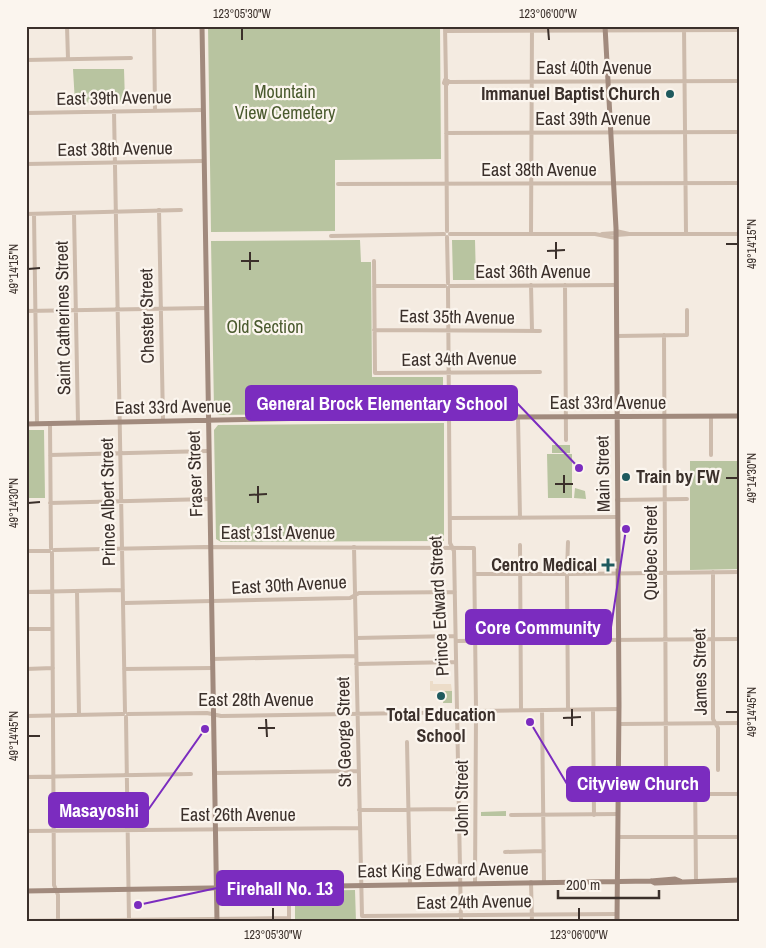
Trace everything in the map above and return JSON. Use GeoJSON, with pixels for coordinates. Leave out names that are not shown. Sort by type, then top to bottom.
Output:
{"type":"FeatureCollection","features":[{"type":"Feature","properties":{"kind":"street"},"geometry":{"type":"LineString","coordinates":[[67,26],[68,59]]}},
{"type":"Feature","properties":{"kind":"street"},"geometry":{"type":"LineString","coordinates":[[154,26],[156,111]]}},
{"type":"Feature","properties":{"kind":"street","name":"Fraser Street"},"geometry":{"type":"LineString","coordinates":[[202,26],[207,420],[217,920]]}},
{"type":"Feature","properties":{"kind":"street"},"geometry":{"type":"LineString","coordinates":[[531,234],[532,28]]}},
{"type":"Feature","properties":{"kind":"street","name":"Main Street"},"geometry":{"type":"LineString","coordinates":[[605,28],[616,234],[619,709],[617,922]]}},
{"type":"Feature","properties":{"kind":"street"},"geometry":{"type":"LineString","coordinates":[[684,28],[686,234]]}},
{"type":"Feature","properties":{"kind":"street"},"geometry":{"type":"LineString","coordinates":[[445,29],[684,28],[740,30]]}},
{"type":"Feature","properties":{"kind":"street","name":"Prince Edward Street"},"geometry":{"type":"LineString","coordinates":[[445,29],[450,543],[455,592],[460,919]]}},
{"type":"Feature","properties":{"kind":"street"},"geometry":{"type":"LineString","coordinates":[[26,60],[131,58]]}},
{"type":"Feature","properties":{"kind":"street","name":"East 40th Avenue"},"geometry":{"type":"LineString","coordinates":[[447,82],[740,81]]}},
{"type":"Feature","properties":{"kind":"street","name":"East 39th Avenue"},"geometry":{"type":"LineString","coordinates":[[26,113],[203,110]]}},
{"type":"Feature","properties":{"kind":"street","name":"Prince Albert Street"},"geometry":{"type":"LineString","coordinates":[[114,111],[129,921]]}},
{"type":"Feature","properties":{"kind":"street","name":"East 39th Avenue"},"geometry":{"type":"LineString","coordinates":[[446,133],[740,132]]}},
{"type":"Feature","properties":{"kind":"street","name":"East 38th Avenue"},"geometry":{"type":"LineString","coordinates":[[26,164],[204,161]]}},
{"type":"Feature","properties":{"kind":"street","name":"East 38th Avenue"},"geometry":{"type":"LineString","coordinates":[[338,184],[740,183]]}},
{"type":"Feature","properties":{"kind":"street","name":"Chester Street"},"geometry":{"type":"LineString","coordinates":[[159,210],[163,421]]}},
{"type":"Feature","properties":{"kind":"street"},"geometry":{"type":"LineString","coordinates":[[26,214],[181,210]]}},
{"type":"Feature","properties":{"kind":"street","name":"Saint Catherines Street"},"geometry":{"type":"LineString","coordinates":[[74,213],[78,423]]}},
{"type":"Feature","properties":{"kind":"street"},"geometry":{"type":"LineString","coordinates":[[34,214],[37,424]]}},
{"type":"Feature","properties":{"kind":"street"},"geometry":{"type":"LineString","coordinates":[[331,236],[740,234]]}},
{"type":"Feature","properties":{"kind":"street"},"geometry":{"type":"LineString","coordinates":[[374,261],[374,330]]}},
{"type":"Feature","properties":{"kind":"street"},"geometry":{"type":"LineString","coordinates":[[532,285],[532,331]]}},
{"type":"Feature","properties":{"kind":"street"},"geometry":{"type":"LineString","coordinates":[[565,285],[566,440]]}},
{"type":"Feature","properties":{"kind":"street","name":"East 36th Avenue"},"geometry":{"type":"LineString","coordinates":[[374,286],[616,285]]}},
{"type":"Feature","properties":{"kind":"street"},"geometry":{"type":"LineString","coordinates":[[26,311],[206,308]]}},
{"type":"Feature","properties":{"kind":"street"},"geometry":{"type":"LineString","coordinates":[[616,336],[687,335],[687,310]]}},
{"type":"Feature","properties":{"kind":"street","name":"East 35th Avenue"},"geometry":{"type":"LineString","coordinates":[[374,330],[540,331]]}},
{"type":"Feature","properties":{"kind":"street","name":"East 34th Avenue"},"geometry":{"type":"LineString","coordinates":[[374,330],[375,370],[378,374],[540,372]]}},
{"type":"Feature","properties":{"kind":"street","name":"Quebec Street"},"geometry":{"type":"LineString","coordinates":[[664,335],[666,770]]}},
{"type":"Feature","properties":{"kind":"street"},"geometry":{"type":"LineString","coordinates":[[711,456],[712,416]]}},
{"type":"Feature","properties":{"kind":"street","name":"East 33rd Avenue"},"geometry":{"type":"LineString","coordinates":[[26,424],[207,420],[740,416]]}},
{"type":"Feature","properties":{"kind":"street"},"geometry":{"type":"LineString","coordinates":[[518,417],[520,518]]}},
{"type":"Feature","properties":{"kind":"street"},"geometry":{"type":"LineString","coordinates":[[50,424],[54,830],[58,921]]}},
{"type":"Feature","properties":{"kind":"street"},"geometry":{"type":"LineString","coordinates":[[50,455],[208,451]]}},
{"type":"Feature","properties":{"kind":"street"},"geometry":{"type":"LineString","coordinates":[[50,503],[210,499]]}},
{"type":"Feature","properties":{"kind":"street"},"geometry":{"type":"LineString","coordinates":[[617,500],[687,499]]}},
{"type":"Feature","properties":{"kind":"street"},"geometry":{"type":"LineString","coordinates":[[450,518],[617,517]]}},
{"type":"Feature","properties":{"kind":"street"},"geometry":{"type":"LineString","coordinates":[[568,542],[568,710]]}},
{"type":"Feature","properties":{"kind":"street"},"geometry":{"type":"LineString","coordinates":[[520,545],[521,710]]}},
{"type":"Feature","properties":{"kind":"street","name":"East 31st Avenue"},"geometry":{"type":"LineString","coordinates":[[26,551],[210,547],[472,547]]}},
{"type":"Feature","properties":{"kind":"street","name":"St George Street"},"geometry":{"type":"LineString","coordinates":[[354,547],[362,916]]}},
{"type":"Feature","properties":{"kind":"street","name":"John Street"},"geometry":{"type":"LineString","coordinates":[[472,547],[475,552],[476,641],[475,883]]}},
{"type":"Feature","properties":{"kind":"street","name":"James Street"},"geometry":{"type":"LineString","coordinates":[[713,572],[713,719],[718,728],[718,770]]}},
{"type":"Feature","properties":{"kind":"street"},"geometry":{"type":"LineString","coordinates":[[475,574],[740,572]]}},
{"type":"Feature","properties":{"kind":"street"},"geometry":{"type":"LineString","coordinates":[[26,592],[123,590]]}},
{"type":"Feature","properties":{"kind":"street"},"geometry":{"type":"LineString","coordinates":[[77,591],[79,715]]}},
{"type":"Feature","properties":{"kind":"street","name":"East 30th Avenue"},"geometry":{"type":"LineString","coordinates":[[124,603],[351,598],[358,593],[455,592]]}},
{"type":"Feature","properties":{"kind":"street"},"geometry":{"type":"LineString","coordinates":[[26,629],[52,629]]}},
{"type":"Feature","properties":{"kind":"street"},"geometry":{"type":"LineString","coordinates":[[356,638],[476,641],[740,639]]}},
{"type":"Feature","properties":{"kind":"street"},"geometry":{"type":"LineString","coordinates":[[212,659],[356,656]]}},
{"type":"Feature","properties":{"kind":"street"},"geometry":{"type":"LineString","coordinates":[[356,664],[456,662]]}},
{"type":"Feature","properties":{"kind":"street"},"geometry":{"type":"LineString","coordinates":[[26,668],[53,668]]}},
{"type":"Feature","properties":{"kind":"street"},"geometry":{"type":"LineString","coordinates":[[124,669],[212,668]]}},
{"type":"Feature","properties":{"kind":"street","name":"East 28th Avenue"},"geometry":{"type":"LineString","coordinates":[[26,716],[619,709]]}},
{"type":"Feature","properties":{"kind":"street"},"geometry":{"type":"LineString","coordinates":[[542,710],[544,882]]}},
{"type":"Feature","properties":{"kind":"street"},"geometry":{"type":"LineString","coordinates":[[593,710],[594,815]]}},
{"type":"Feature","properties":{"kind":"street"},"geometry":{"type":"LineString","coordinates":[[619,724],[740,723]]}},
{"type":"Feature","properties":{"kind":"street"},"geometry":{"type":"LineString","coordinates":[[407,742],[410,884]]}},
{"type":"Feature","properties":{"kind":"street"},"geometry":{"type":"LineString","coordinates":[[214,773],[358,771]]}},
{"type":"Feature","properties":{"kind":"street"},"geometry":{"type":"LineString","coordinates":[[26,777],[191,774]]}},
{"type":"Feature","properties":{"kind":"street"},"geometry":{"type":"LineString","coordinates":[[695,774],[696,881]]}},
{"type":"Feature","properties":{"kind":"street"},"geometry":{"type":"LineString","coordinates":[[640,794],[740,794]]}},
{"type":"Feature","properties":{"kind":"street"},"geometry":{"type":"LineString","coordinates":[[359,810],[458,808]]}},
{"type":"Feature","properties":{"kind":"street"},"geometry":{"type":"LineString","coordinates":[[511,815],[618,814]]}},
{"type":"Feature","properties":{"kind":"street","name":"East 26th Avenue"},"geometry":{"type":"LineString","coordinates":[[26,831],[359,828]]}},
{"type":"Feature","properties":{"kind":"street"},"geometry":{"type":"LineString","coordinates":[[618,837],[740,837]]}},
{"type":"Feature","properties":{"kind":"street"},"geometry":{"type":"LineString","coordinates":[[504,852],[544,851]]}},
{"type":"Feature","properties":{"kind":"street","name":"East King Edward Avenue"},"geometry":{"type":"LineString","coordinates":[[26,891],[617,882],[675,879],[680,881],[740,880]]}},
{"type":"Feature","properties":{"kind":"street"},"geometry":{"type":"LineString","coordinates":[[532,882],[532,922]]}},
{"type":"Feature","properties":{"kind":"street"},"geometry":{"type":"LineString","coordinates":[[26,921],[289,920],[289,886]]}},
{"type":"Feature","properties":{"kind":"street","name":"East 24th Avenue"},"geometry":{"type":"LineString","coordinates":[[362,916],[460,919],[617,914]]}},
{"type":"Feature","properties":{"kind":"street"},"geometry":{"type":"LineString","coordinates":[[659,922],[740,921]]}},
{"type":"Feature","properties":{"kind":"green space","name":"Mountain View Cemetery"},"geometry":{"type":"Polygon","coordinates":[[[208,26],[440,26],[441,159],[335,160],[335,231],[211,232],[208,26]]]}},
{"type":"Feature","properties":{"kind":"green space"},"geometry":{"type":"Polygon","coordinates":[[[73,69],[124,69],[125,102],[75,103],[73,69]]]}},
{"type":"Feature","properties":{"kind":"green space","name":"Old Section"},"geometry":{"type":"Polygon","coordinates":[[[360,240],[361,262],[371,262],[372,377],[443,377],[443,412],[218,415],[214,409],[211,241],[360,240]]]}},
{"type":"Feature","properties":{"kind":"green space"},"geometry":{"type":"Polygon","coordinates":[[[452,240],[475,240],[476,280],[453,280],[452,240]]]}},
{"type":"Feature","properties":{"kind":"green space"},"geometry":{"type":"Polygon","coordinates":[[[444,423],[444,541],[221,542],[216,539],[214,430],[218,425],[444,423]]]}},
{"type":"Feature","properties":{"kind":"green space"},"geometry":{"type":"Polygon","coordinates":[[[26,430],[44,430],[45,498],[26,498],[26,430]]]}},
{"type":"Feature","properties":{"kind":"green space"},"geometry":{"type":"Polygon","coordinates":[[[552,445],[570,445],[570,453],[552,453],[552,445]]]}},
{"type":"Feature","properties":{"kind":"green space"},"geometry":{"type":"Polygon","coordinates":[[[547,454],[572,454],[572,498],[548,498],[547,454]]]}},
{"type":"Feature","properties":{"kind":"green space"},"geometry":{"type":"Polygon","coordinates":[[[690,461],[740,461],[740,569],[690,570],[690,461]]]}},
{"type":"Feature","properties":{"kind":"green space"},"geometry":{"type":"Polygon","coordinates":[[[575,488],[585,491],[586,499],[574,498],[575,488]]]}},
{"type":"Feature","properties":{"kind":"green space"},"geometry":{"type":"Polygon","coordinates":[[[445,685],[446,691],[452,691],[452,703],[443,703],[445,685]]]}},
{"type":"Feature","properties":{"kind":"green space"},"geometry":{"type":"Polygon","coordinates":[[[506,811],[506,816],[481,816],[481,812],[506,811]]]}},
{"type":"Feature","properties":{"kind":"green space"},"geometry":{"type":"Polygon","coordinates":[[[355,890],[356,922],[295,922],[295,891],[355,890]]]}},
{"type":"Feature","properties":{"kind":"shaded area"},"geometry":{"type":"Polygon","coordinates":[[[430,681],[433,681],[433,684],[451,684],[452,691],[430,691],[430,681]]]}},
{"type":"Feature","properties":{"kind":"place","name":"Immanuel Baptist Church"},"geometry":{"type":"Point","coordinates":[670,94]}},
{"type":"Feature","properties":{"kind":"place","name":"General Brock Elementary School"},"geometry":{"type":"Point","coordinates":[579,468]}},
{"type":"Feature","properties":{"kind":"place","name":"Train by FW"},"geometry":{"type":"Point","coordinates":[626,477]}},
{"type":"Feature","properties":{"kind":"place","name":"Core Community"},"geometry":{"type":"Point","coordinates":[626,529]}},
{"type":"Feature","properties":{"kind":"place","name":"Centro Medical"},"geometry":{"type":"Point","coordinates":[608,565]}},
{"type":"Feature","properties":{"kind":"place","name":"Total Education School"},"geometry":{"type":"Point","coordinates":[441,696]}},
{"type":"Feature","properties":{"kind":"place","name":"Cityview Church"},"geometry":{"type":"Point","coordinates":[530,722]}},
{"type":"Feature","properties":{"kind":"place","name":"Masayoshi"},"geometry":{"type":"Point","coordinates":[205,729]}},
{"type":"Feature","properties":{"kind":"place","name":"Firehall No. 13"},"geometry":{"type":"Point","coordinates":[138,905]}}]}
